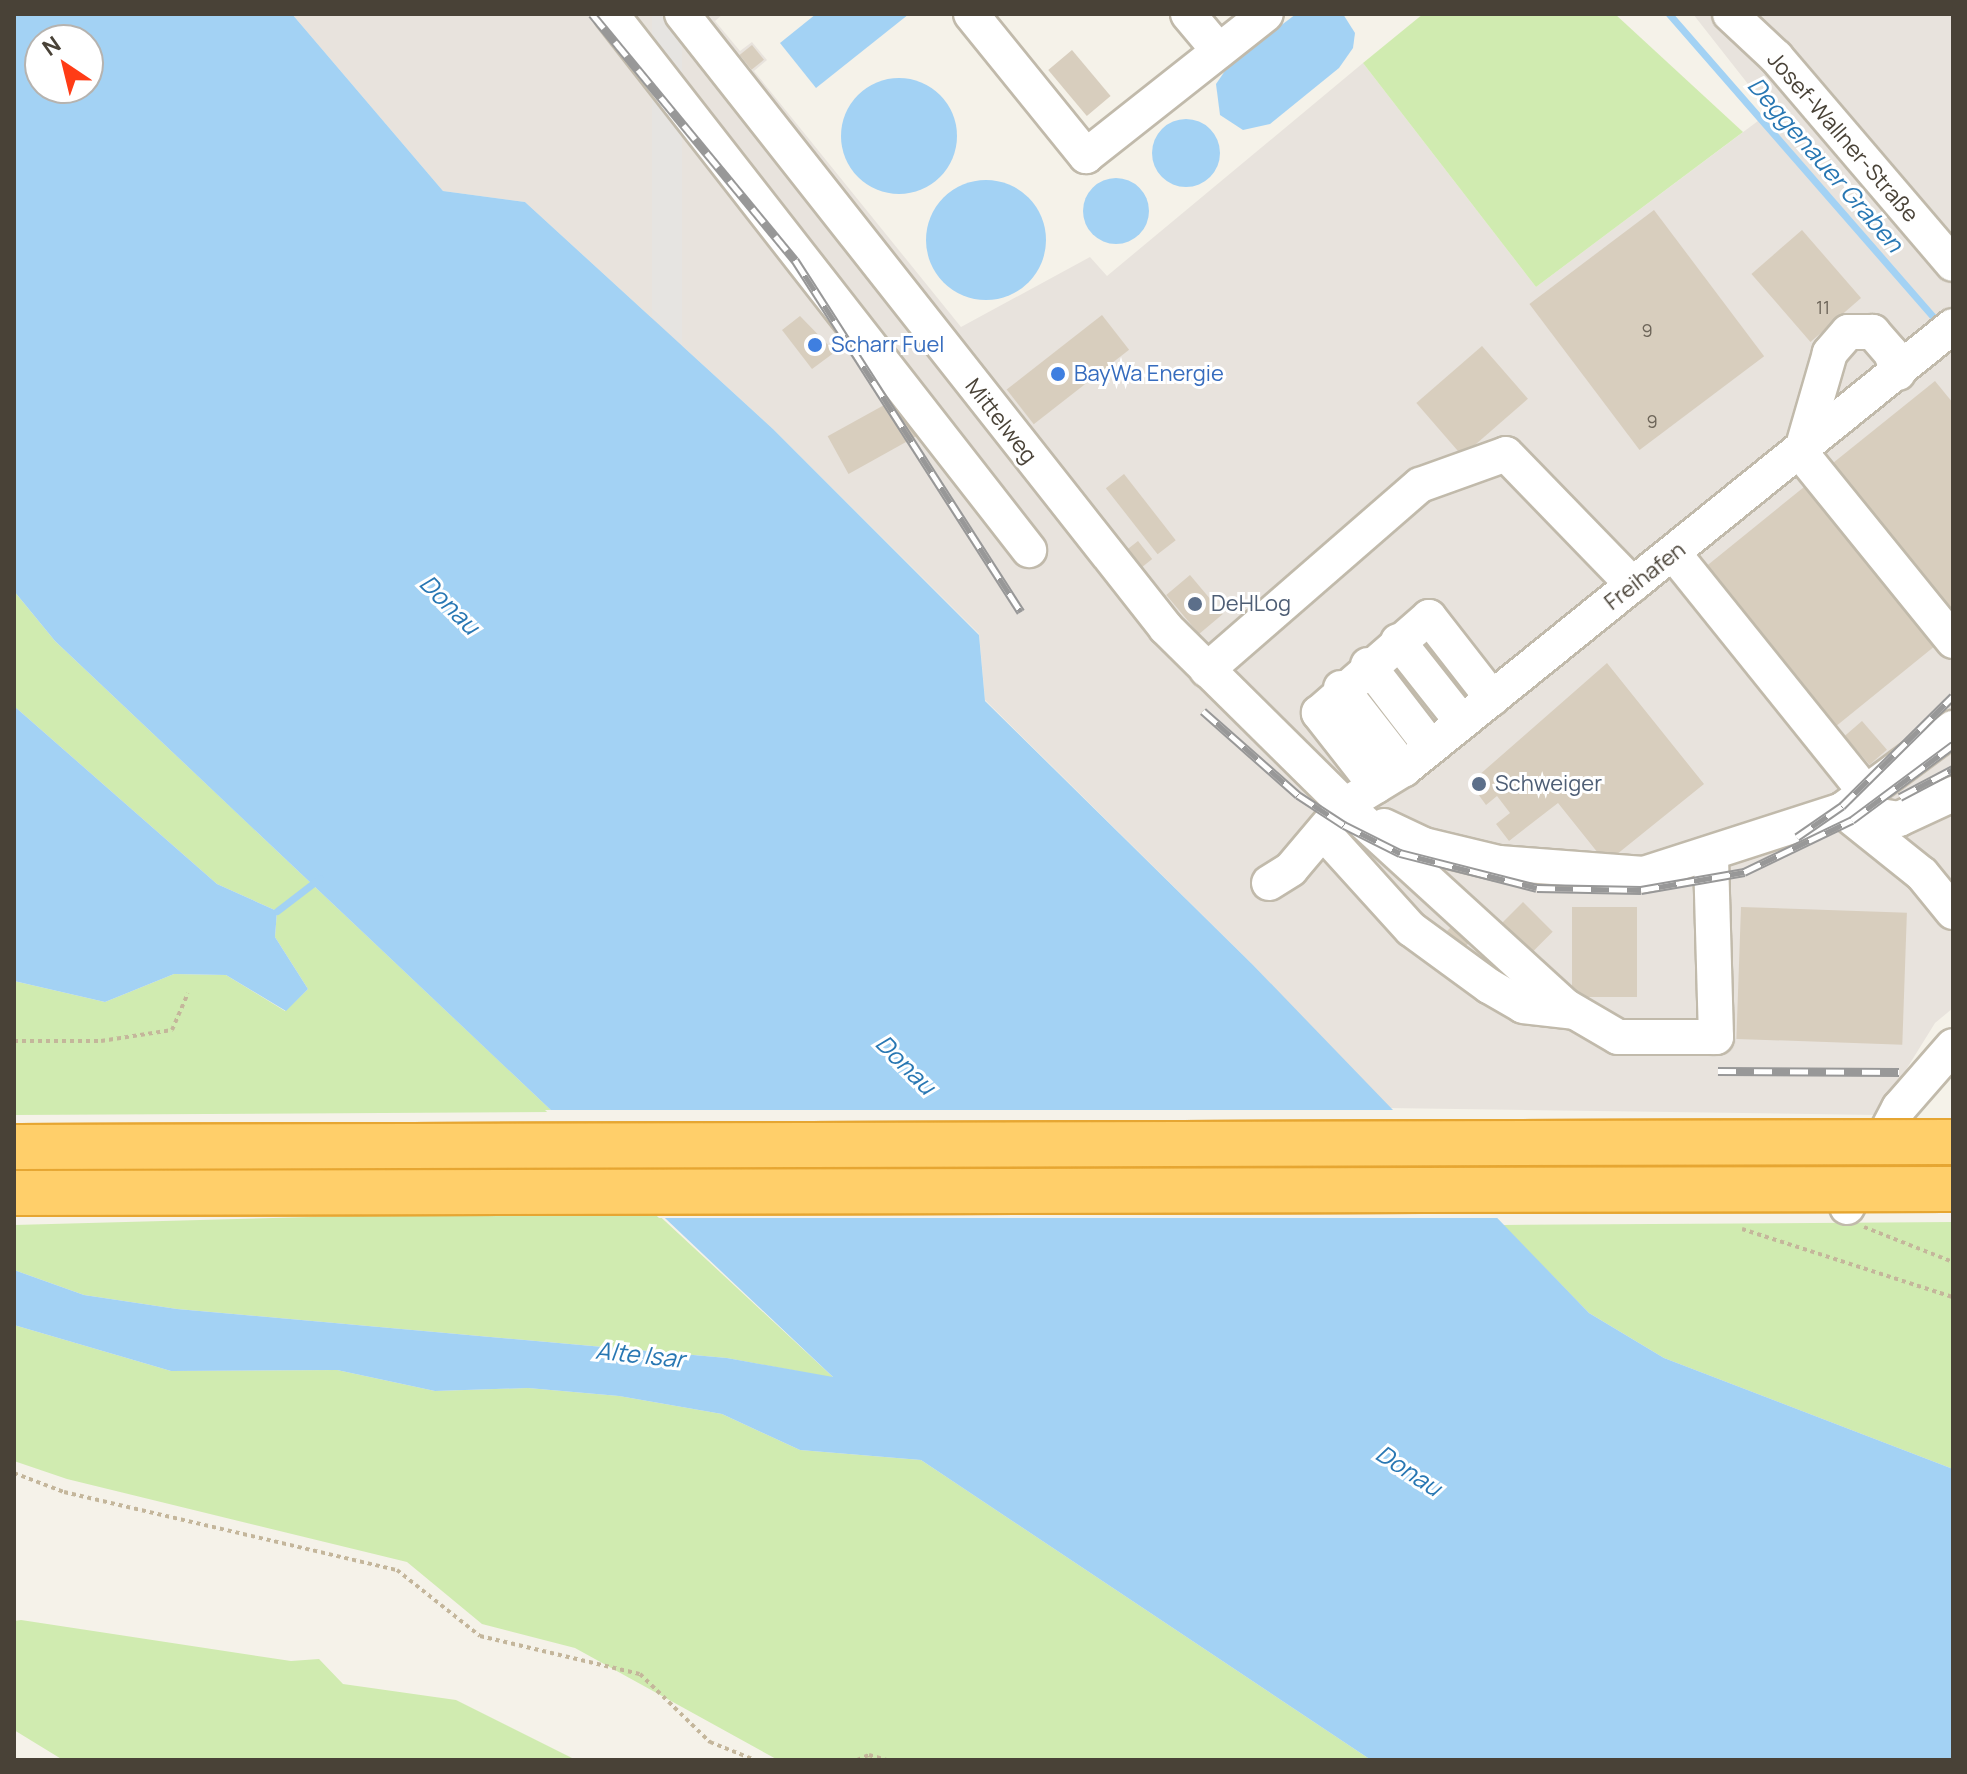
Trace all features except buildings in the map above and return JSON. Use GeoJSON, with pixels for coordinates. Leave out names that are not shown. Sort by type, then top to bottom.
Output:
{"type":"FeatureCollection","features":[{"type":"Feature","properties":{"kind":"highway"},"geometry":{"type":"LineString","coordinates":[[14,1147],[1953,1142]]}},
{"type":"Feature","properties":{"kind":"highway"},"geometry":{"type":"LineString","coordinates":[[14,1193],[1953,1189]]}},
{"type":"Feature","properties":{"kind":"street"},"geometry":{"type":"LineString","coordinates":[[611,14],[1029,550]]}},
{"type":"Feature","properties":{"kind":"street","name":"Mittelweg"},"geometry":{"type":"LineString","coordinates":[[682,14],[1097,543],[1207,670],[1345,805],[1574,1012]]}},
{"type":"Feature","properties":{"kind":"street"},"geometry":{"type":"LineString","coordinates":[[1188,14],[1219,51]]}},
{"type":"Feature","properties":{"kind":"street"},"geometry":{"type":"LineString","coordinates":[[979,17],[1086,156],[1266,14]]}},
{"type":"Feature","properties":{"kind":"street","name":"Josef-Wallner-Straße"},"geometry":{"type":"LineString","coordinates":[[1730,14],[1776,57],[1953,264]]}},
{"type":"Feature","properties":{"kind":"street","name":"Freihafen"},"geometry":{"type":"LineString","coordinates":[[1269,883],[1291,869],[1345,805],[1404,769],[1801,453],[1948,330]]}},
{"type":"Feature","properties":{"kind":"street"},"geometry":{"type":"LineString","coordinates":[[1898,373],[1891,353],[1873,332],[1848,332],[1830,353],[1801,453],[1953,641]]}},
{"type":"Feature","properties":{"kind":"street"},"geometry":{"type":"LineString","coordinates":[[1207,670],[1420,485],[1506,454],[1633,585]]}},
{"type":"Feature","properties":{"kind":"street"},"geometry":{"type":"LineString","coordinates":[[1674,554],[1854,801],[1953,912]]}},
{"type":"Feature","properties":{"kind":"street"},"geometry":{"type":"LineString","coordinates":[[1376,786],[1319,713],[1341,688],[1429,617],[1492,698]]}},
{"type":"Feature","properties":{"kind":"street"},"geometry":{"type":"LineString","coordinates":[[1398,641],[1462,722]]}},
{"type":"Feature","properties":{"kind":"street"},"geometry":{"type":"LineString","coordinates":[[1368,665],[1431,747]]}},
{"type":"Feature","properties":{"kind":"street"},"geometry":{"type":"LineString","coordinates":[[1341,688],[1404,769]]}},
{"type":"Feature","properties":{"kind":"street"},"geometry":{"type":"LineString","coordinates":[[1345,805],[1424,845],[1553,872],[1644,874],[1711,857],[1854,801],[1953,728]]}},
{"type":"Feature","properties":{"kind":"street"},"geometry":{"type":"LineString","coordinates":[[1854,801],[1899,819],[1953,794]]}},
{"type":"Feature","properties":{"kind":"street"},"geometry":{"type":"LineString","coordinates":[[1323,832],[1411,929],[1489,986],[1523,1006],[1574,1012],[1618,1037],[1716,1037],[1711,857]]}},
{"type":"Feature","properties":{"kind":"street"},"geometry":{"type":"LineString","coordinates":[[1847,1207],[1899,1108],[1953,1046]]}},
{"type":"Feature","properties":{"kind":"path"},"geometry":{"type":"LineString","coordinates":[[14,1041],[101,1041],[172,1030],[188,993]]}},
{"type":"Feature","properties":{"kind":"path"},"geometry":{"type":"LineString","coordinates":[[1847,1207],[1868,1231],[1953,1262]]}},
{"type":"Feature","properties":{"kind":"path"},"geometry":{"type":"LineString","coordinates":[[1742,1229],[1953,1297]]}},
{"type":"Feature","properties":{"kind":"path"},"geometry":{"type":"LineString","coordinates":[[14,1473],[64,1492],[397,1570],[480,1636],[640,1674],[710,1742],[755,1760]]}},
{"type":"Feature","properties":{"kind":"path"},"geometry":{"type":"LineString","coordinates":[[857,1760],[869,1755],[886,1760]]}},
{"type":"Feature","properties":{"kind":"path"},"geometry":{"type":"LineString","coordinates":[[1287,1760],[1302,1760]]}},
{"type":"Feature","properties":{"kind":"shaded area"},"geometry":{"type":"Polygon","coordinates":[[[292,14],[723,14],[715,21],[740,51],[752,42],[767,60],[754,71],[961,327],[1090,257],[1107,276],[1363,63],[1536,287],[1770,112],[1693,14],[1953,14],[1953,1008],[1935,1023],[1878,1115],[1387,1108],[1253,965],[985,700],[979,634],[773,429],[525,202],[443,191],[292,14]]]}},
{"type":"Feature","properties":{"kind":"shaded area"},"geometry":{"type":"Polygon","coordinates":[[[652,14],[682,14],[682,759],[652,759],[652,14]]]}},
{"type":"Feature","properties":{"kind":"green space"},"geometry":{"type":"Polygon","coordinates":[[[1423,14],[1615,14],[1743,132],[1536,287],[1363,63],[1423,14]]]}},
{"type":"Feature","properties":{"kind":"green space"},"geometry":{"type":"Polygon","coordinates":[[[14,591],[55,641],[553,1112],[14,1115],[14,981],[105,1002],[174,974],[226,975],[285,1011],[308,989],[275,937],[277,911],[217,884],[14,706],[14,591]]]}},
{"type":"Feature","properties":{"kind":"green space"},"geometry":{"type":"Polygon","coordinates":[[[651,1208],[834,1378],[727,1358],[177,1309],[84,1295],[14,1270],[14,1225],[651,1208]]]}},
{"type":"Feature","properties":{"kind":"green space"},"geometry":{"type":"Polygon","coordinates":[[[1953,1222],[1953,1469],[1664,1358],[1589,1313],[1503,1225],[1953,1222]]]}},
{"type":"Feature","properties":{"kind":"green space"},"geometry":{"type":"Polygon","coordinates":[[[14,1325],[171,1371],[337,1370],[435,1391],[528,1388],[619,1396],[722,1414],[800,1450],[921,1460],[1371,1760],[778,1760],[575,1648],[482,1624],[407,1562],[67,1479],[14,1461],[14,1325]]]}},
{"type":"Feature","properties":{"kind":"green space"},"geometry":{"type":"Polygon","coordinates":[[[14,1621],[291,1661],[319,1659],[343,1684],[456,1700],[576,1760],[63,1760],[14,1730],[14,1621]]]}},
{"type":"Feature","properties":{"kind":"water"},"geometry":{"type":"Polygon","coordinates":[[[14,14],[292,14],[443,191],[525,202],[773,429],[979,635],[985,701],[1253,965],[1589,1313],[1664,1358],[1953,1469],[1953,1760],[1371,1760],[921,1460],[800,1450],[722,1414],[619,1396],[528,1388],[435,1391],[337,1370],[171,1371],[14,1325],[14,1270],[84,1295],[177,1309],[727,1358],[833,1377],[55,641],[14,591],[14,14]]]}},
{"type":"Feature","properties":{"kind":"water"},"geometry":{"type":"Polygon","coordinates":[[[816,14],[909,14],[816,88],[780,43],[816,14]]]}},
{"type":"Feature","properties":{"kind":"water"},"geometry":{"type":"Polygon","coordinates":[[[1296,14],[1343,14],[1355,33],[1353,48],[1339,68],[1270,124],[1243,130],[1220,115],[1216,84],[1229,65],[1296,14]]]}},
{"type":"Feature","properties":{"kind":"water"},"geometry":{"type":"Polygon","coordinates":[[[899,78],[921,82],[940,95],[953,114],[957,136],[953,158],[940,177],[921,190],[899,194],[877,190],[858,177],[845,158],[841,136],[845,114],[858,95],[877,82],[899,78]]]}},
{"type":"Feature","properties":{"kind":"water"},"geometry":{"type":"Polygon","coordinates":[[[1186,119],[1210,129],[1220,153],[1210,177],[1186,187],[1162,177],[1152,153],[1162,129],[1186,119]]]}},
{"type":"Feature","properties":{"kind":"water"},"geometry":{"type":"Polygon","coordinates":[[[1116,178],[1129,181],[1139,188],[1146,198],[1149,211],[1146,224],[1139,234],[1129,241],[1116,244],[1103,241],[1093,234],[1086,224],[1083,211],[1086,198],[1093,188],[1103,181],[1116,178]]]}},
{"type":"Feature","properties":{"kind":"water"},"geometry":{"type":"Polygon","coordinates":[[[986,180],[1009,185],[1028,198],[1041,217],[1046,240],[1041,263],[1028,282],[1009,295],[986,300],[963,295],[944,282],[931,263],[926,240],[931,217],[944,198],[963,185],[986,180]]]}},
{"type":"Feature","properties":{"kind":"water"},"geometry":{"type":"Polygon","coordinates":[[[14,706],[217,884],[277,911],[275,937],[308,989],[286,1011],[226,975],[174,974],[105,1002],[14,981],[14,706]]]}},
{"type":"Feature","properties":{"kind":"pier"},"geometry":{"type":"Polygon","coordinates":[[[545,1110],[1395,1110],[1502,1218],[659,1218],[545,1110]]]}},
{"type":"Feature","properties":{"kind":"waterway","name":"Deggenauer Graben"},"geometry":{"type":"LineString","coordinates":[[1669,14],[1941,326]]}},
{"type":"Feature","properties":{"kind":"waterway"},"geometry":{"type":"LineString","coordinates":[[277,911],[320,878]]}},
{"type":"Feature","properties":{"kind":"railway"},"geometry":{"type":"LineString","coordinates":[[592,14],[795,260],[1021,612]]}},
{"type":"Feature","properties":{"kind":"railway"},"geometry":{"type":"LineString","coordinates":[[1797,837],[1842,806],[1953,696]]}},
{"type":"Feature","properties":{"kind":"railway"},"geometry":{"type":"LineString","coordinates":[[1203,711],[1298,795],[1344,825],[1400,853],[1537,888],[1641,890],[1744,872],[1852,820],[1953,745]]}},
{"type":"Feature","properties":{"kind":"railway"},"geometry":{"type":"LineString","coordinates":[[1900,797],[1953,769]]}},
{"type":"Feature","properties":{"kind":"railway"},"geometry":{"type":"LineString","coordinates":[[1718,1071],[1899,1072]]}},
{"type":"Feature","properties":{"kind":"place","name":"Scharr Fuel"},"geometry":{"type":"Point","coordinates":[815,345]}},
{"type":"Feature","properties":{"kind":"place","name":"BayWa Energie"},"geometry":{"type":"Point","coordinates":[1058,374]}},
{"type":"Feature","properties":{"kind":"place","name":"DeHLog"},"geometry":{"type":"Point","coordinates":[1195,604]}},
{"type":"Feature","properties":{"kind":"place","name":"Schweiger"},"geometry":{"type":"Point","coordinates":[1479,784]}},
{"type":"Feature","properties":{"kind":"water label","name":"Donau"},"geometry":{"type":"Point","coordinates":[450,604]}},
{"type":"Feature","properties":{"kind":"water label","name":"Donau"},"geometry":{"type":"Point","coordinates":[906,1064]}},
{"type":"Feature","properties":{"kind":"water label","name":"Alte Isar"},"geometry":{"type":"Point","coordinates":[640,1354]}},
{"type":"Feature","properties":{"kind":"water label","name":"Donau"},"geometry":{"type":"Point","coordinates":[1409,1470]}}]}
